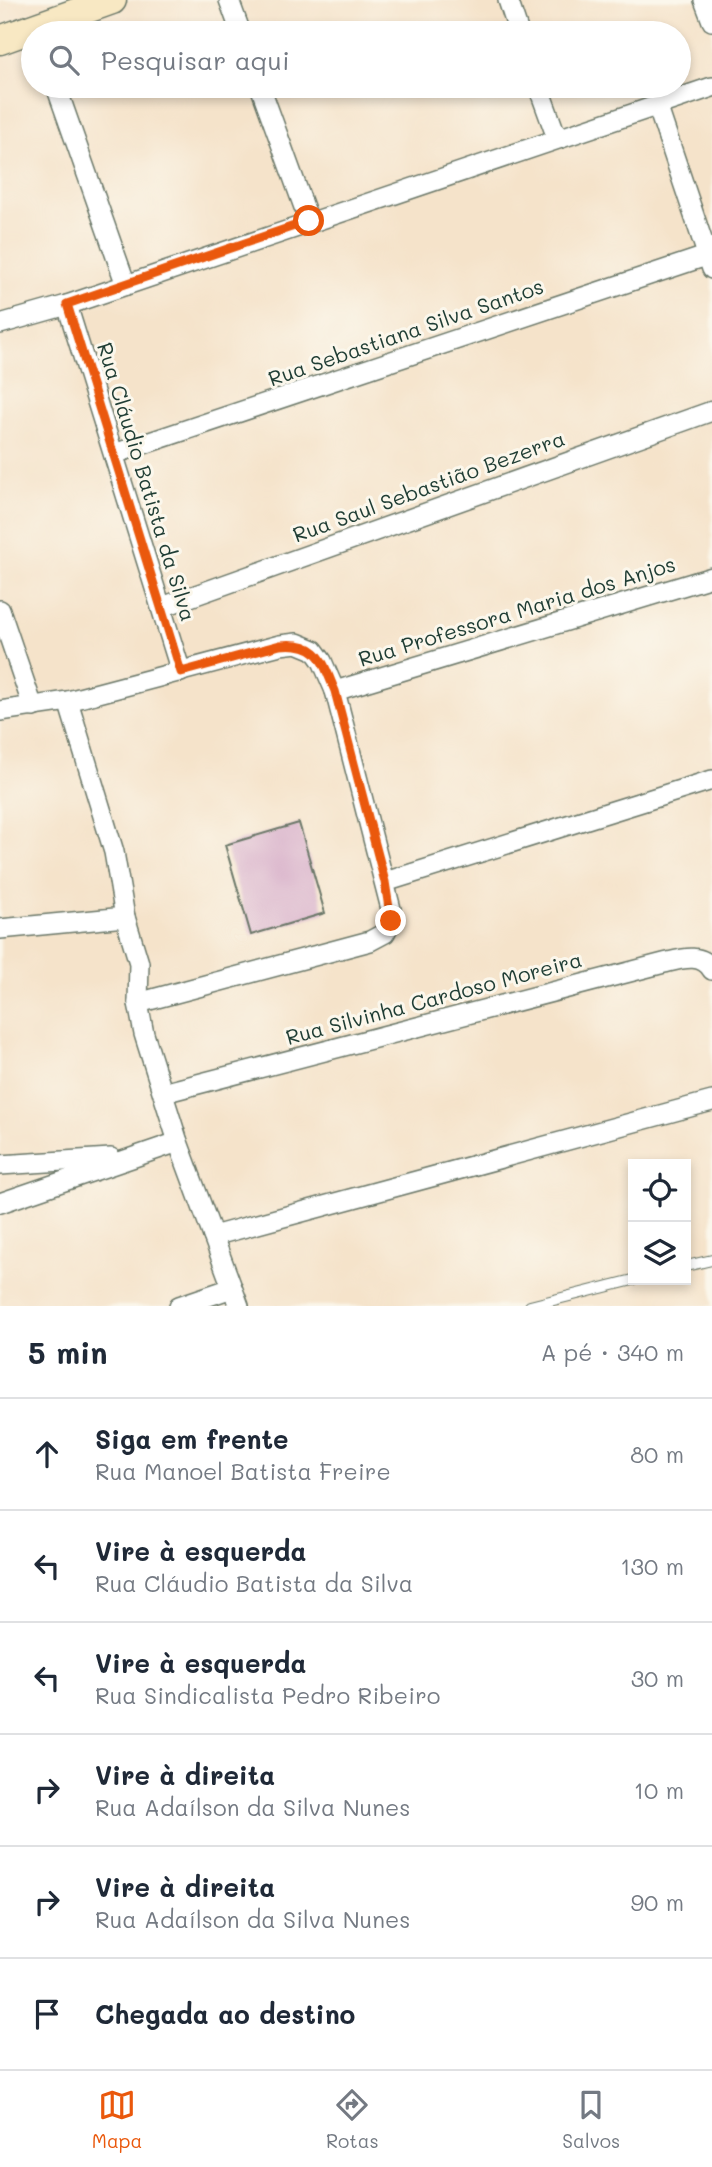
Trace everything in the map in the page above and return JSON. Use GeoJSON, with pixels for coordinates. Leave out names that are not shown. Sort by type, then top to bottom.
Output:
{"type":"FeatureCollection","features":[{"type":"Feature","properties":{"kind":"main road"},"geometry":{"type":"LineString","coordinates":[[58,21],[107,1]]}},
{"type":"Feature","properties":{"kind":"main road"},"geometry":{"type":"LineString","coordinates":[[0,40],[21,34]]}},
{"type":"Feature","properties":{"kind":"street"},"geometry":{"type":"LineString","coordinates":[[229,0],[237,21]]}},
{"type":"Feature","properties":{"kind":"street"},"geometry":{"type":"LineString","coordinates":[[508,0],[515,21]]}},
{"type":"Feature","properties":{"kind":"street"},"geometry":{"type":"LineString","coordinates":[[704,0],[712,21]]}},
{"type":"Feature","properties":{"kind":"street"},"geometry":{"type":"LineString","coordinates":[[691,93],[712,87]]}},
{"type":"Feature","properties":{"kind":"street"},"geometry":{"type":"LineString","coordinates":[[60,98],[126,285]]}},
{"type":"Feature","properties":{"kind":"street"},"geometry":{"type":"LineString","coordinates":[[264,98],[309,221]]}},
{"type":"Feature","properties":{"kind":"street"},"geometry":{"type":"LineString","coordinates":[[542,98],[557,138]]}},
{"type":"Feature","properties":{"kind":"street"},"geometry":{"type":"LineString","coordinates":[[0,324],[126,285],[676,98]]}},
{"type":"Feature","properties":{"kind":"street"},"geometry":{"type":"LineString","coordinates":[[657,104],[711,260]]}},
{"type":"Feature","properties":{"kind":"street","name":"Rua Sebastiana Silva Santos"},"geometry":{"type":"LineString","coordinates":[[114,454],[711,260]]}},
{"type":"Feature","properties":{"kind":"street","name":"Rua Cláudio Batista da Silva"},"geometry":{"type":"LineString","coordinates":[[67,304],[181,672]]}},
{"type":"Feature","properties":{"kind":"street","name":"Rua Saul Sebastião Bezerra"},"geometry":{"type":"LineString","coordinates":[[162,607],[712,411]]}},
{"type":"Feature","properties":{"kind":"street","name":"Rua Professora Maria dos Anjos"},"geometry":{"type":"LineString","coordinates":[[335,691],[712,577]]}},
{"type":"Feature","properties":{"kind":"street"},"geometry":{"type":"LineString","coordinates":[[0,610],[33,708]]}},
{"type":"Feature","properties":{"kind":"street"},"geometry":{"type":"LineString","coordinates":[[0,711],[68,701],[280,645],[296,643],[314,650],[322,661],[335,691],[385,882],[391,921],[385,933],[370,941],[138,1003]]}},
{"type":"Feature","properties":{"kind":"street"},"geometry":{"type":"LineString","coordinates":[[68,701],[114,852],[125,917],[138,963],[138,1003],[144,1034],[177,1142],[235,1297],[179,1306]]}},
{"type":"Feature","properties":{"kind":"street"},"geometry":{"type":"LineString","coordinates":[[385,882],[712,780]]}},
{"type":"Feature","properties":{"kind":"street"},"geometry":{"type":"LineString","coordinates":[[0,929],[125,917]]}},
{"type":"Feature","properties":{"kind":"street","name":"Rua Silvinha Cardoso Moreira"},"geometry":{"type":"LineString","coordinates":[[163,1093],[664,962],[699,959],[707,961],[712,970]]}},
{"type":"Feature","properties":{"kind":"street"},"geometry":{"type":"LineString","coordinates":[[214,1236],[704,1103]]}},
{"type":"Feature","properties":{"kind":"street"},"geometry":{"type":"LineString","coordinates":[[0,1203],[177,1142]]}},
{"type":"Feature","properties":{"kind":"street"},"geometry":{"type":"LineString","coordinates":[[0,1165],[135,1157]]}},
{"type":"Feature","properties":{"kind":"lane"},"geometry":{"type":"LineString","coordinates":[[691,1265],[712,1260]]}},
{"type":"Feature","properties":{"kind":"lane"},"geometry":{"type":"LineString","coordinates":[[530,1306],[628,1281]]}},
{"type":"Feature","properties":{"kind":"building"},"geometry":{"type":"Polygon","coordinates":[[[299,823],[325,913],[251,935],[225,845],[299,823]]]}},
{"type":"Feature","properties":{"kind":"route"},"geometry":{"type":"LineString","coordinates":[[309,221],[67,304],[181,672],[280,645],[296,643],[314,650],[322,661],[335,691],[385,882],[391,921]]}}]}
